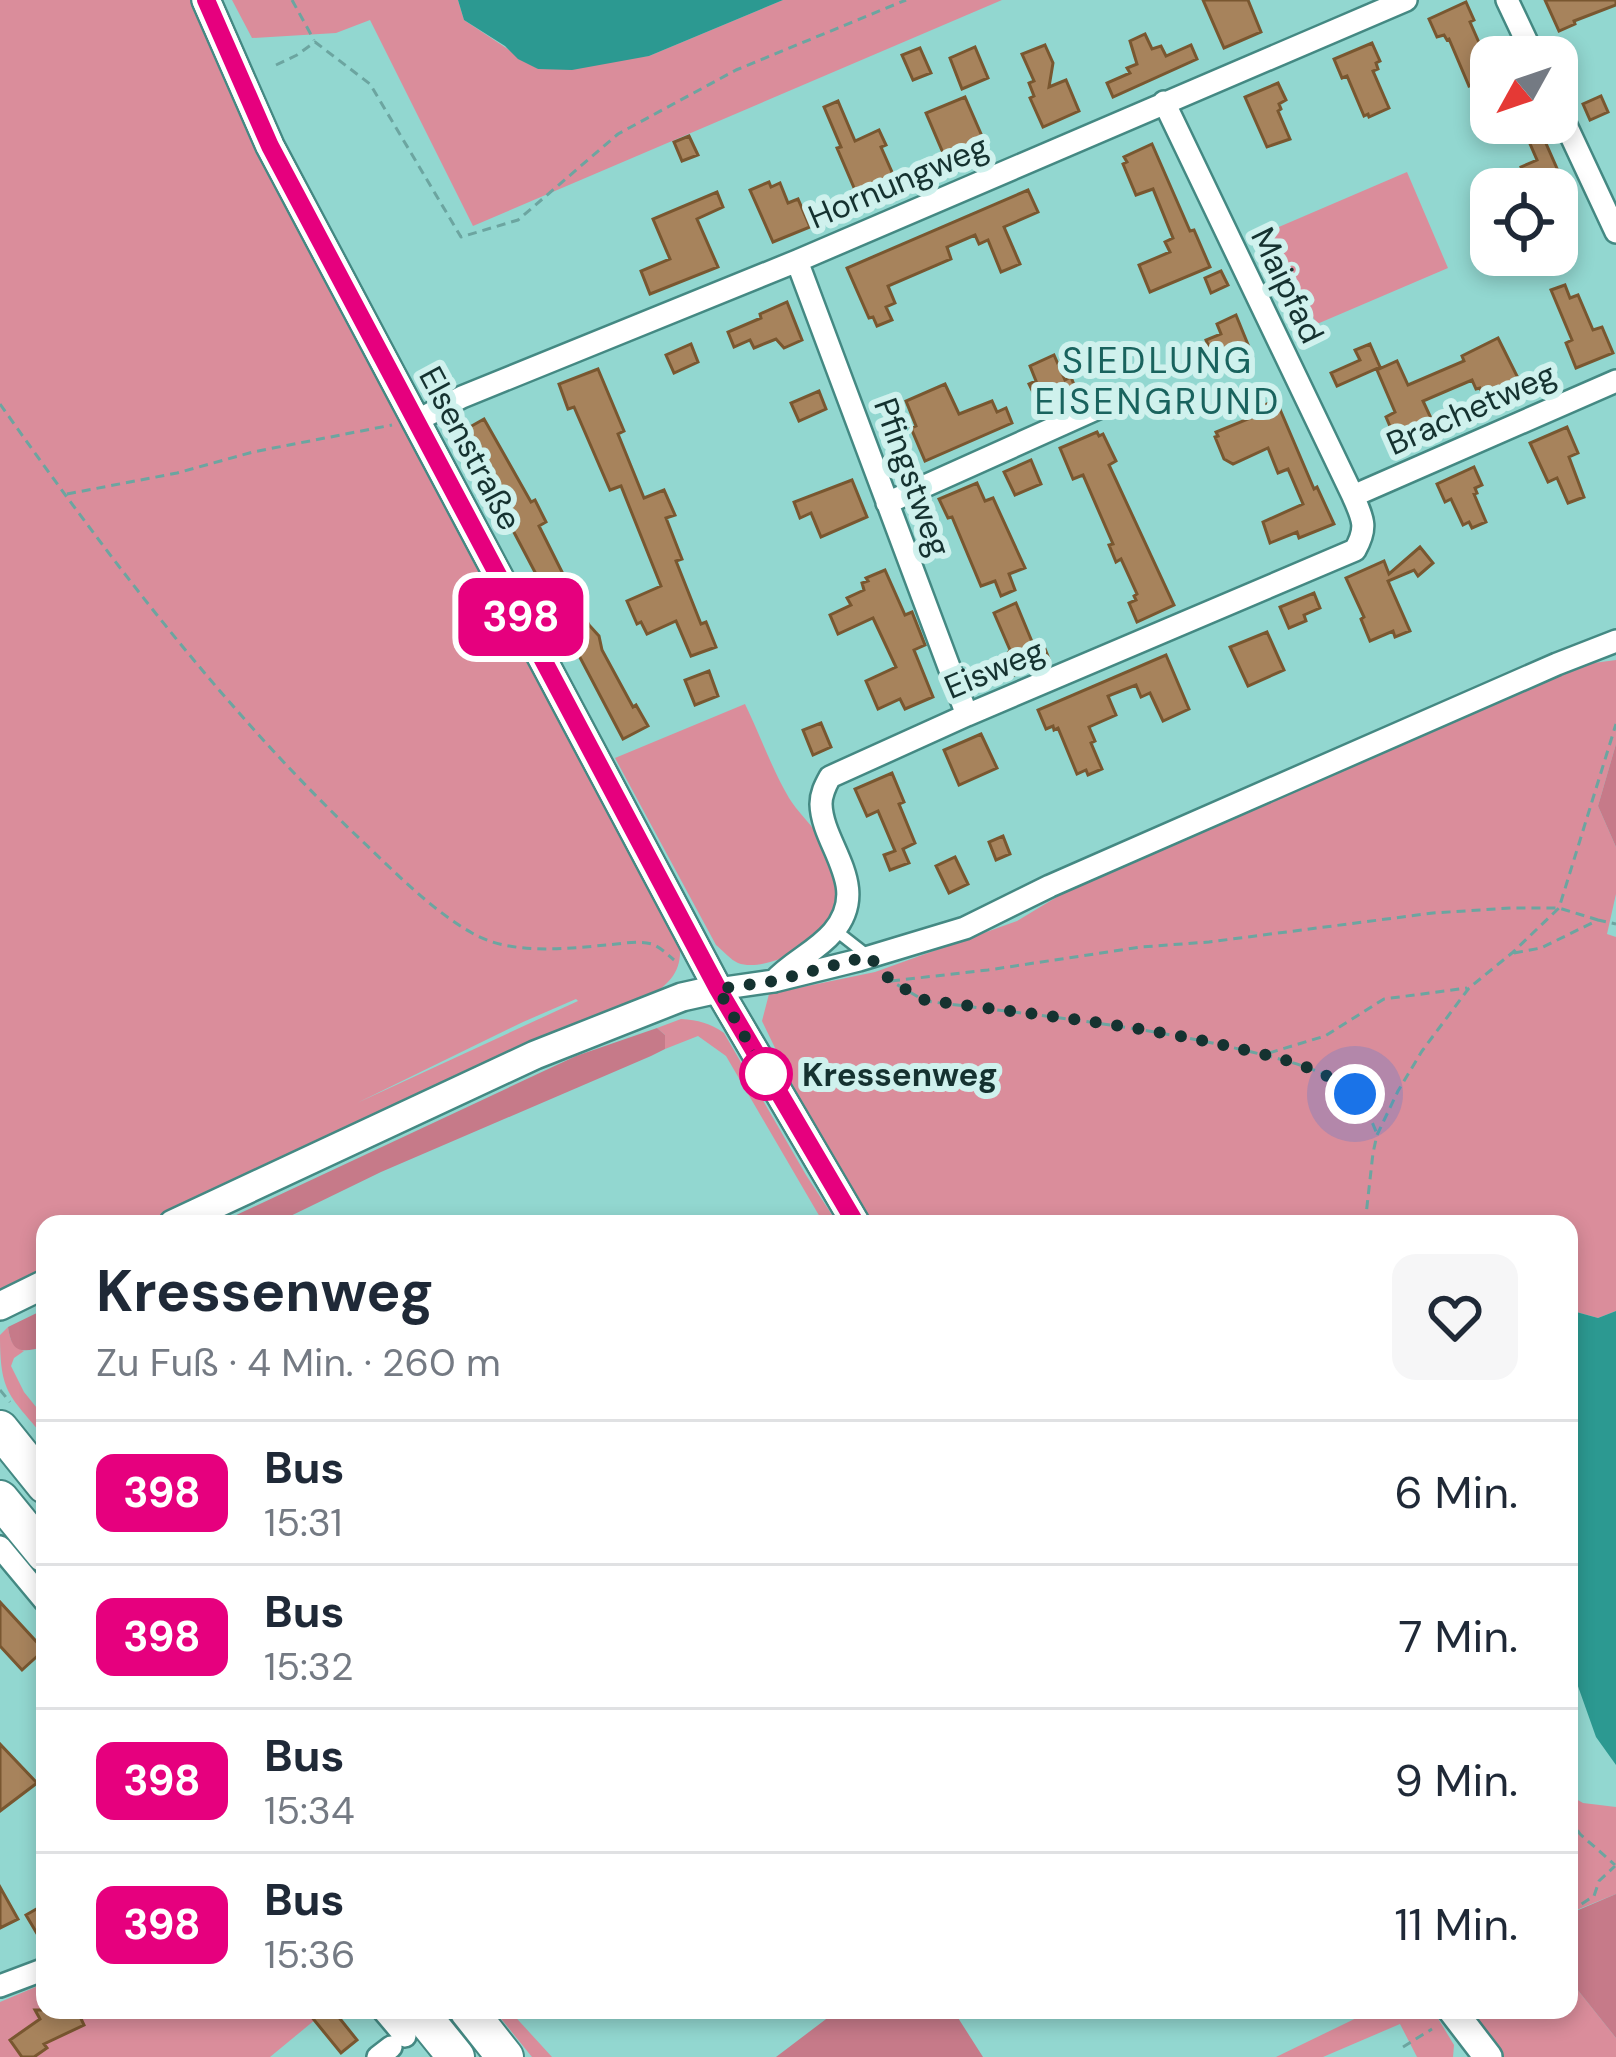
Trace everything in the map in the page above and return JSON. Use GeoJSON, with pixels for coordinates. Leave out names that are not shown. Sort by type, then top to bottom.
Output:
{"type":"FeatureCollection","features":[{"type":"Feature","properties":{"kind":"main road"},"geometry":{"type":"LineString","coordinates":[[0,1429],[36,1474]]}},
{"type":"Feature","properties":{"kind":"main road"},"geometry":{"type":"LineString","coordinates":[[0,1499],[36,1543]]}},
{"type":"Feature","properties":{"kind":"main road"},"geometry":{"type":"LineString","coordinates":[[475,2019],[506,2057]]}},
{"type":"Feature","properties":{"kind":"main road"},"geometry":{"type":"LineString","coordinates":[[407,2030],[456,2057]]}},
{"type":"Feature","properties":{"kind":"street","name":"Elsenstraße"},"geometry":{"type":"LineString","coordinates":[[206,0],[270,146],[718,989],[851,1215]]}},
{"type":"Feature","properties":{"kind":"street","name":"Hornungweg"},"geometry":{"type":"LineString","coordinates":[[416,421],[1406,0]]}},
{"type":"Feature","properties":{"kind":"street"},"geometry":{"type":"LineString","coordinates":[[1507,0],[1524,36]]}},
{"type":"Feature","properties":{"kind":"street","name":"Maipfad"},"geometry":{"type":"LineString","coordinates":[[1164,102],[1353,496]]}},
{"type":"Feature","properties":{"kind":"street"},"geometry":{"type":"LineString","coordinates":[[1575,144],[1616,232]]}},
{"type":"Feature","properties":{"kind":"street","name":"Pfingstweg"},"geometry":{"type":"LineString","coordinates":[[797,261],[967,716]]}},
{"type":"Feature","properties":{"kind":"street","name":"Brachetweg"},"geometry":{"type":"LineString","coordinates":[[1353,496],[1616,381]]}},
{"type":"Feature","properties":{"kind":"street"},"geometry":{"type":"LineString","coordinates":[[887,503],[1114,401]]}},
{"type":"Feature","properties":{"kind":"street","name":"Eisweg"},"geometry":{"type":"LineString","coordinates":[[835,930],[847,895],[845,871],[820,810],[830,777],[1355,550],[1364,535],[1353,496]]}},
{"type":"Feature","properties":{"kind":"street"},"geometry":{"type":"LineString","coordinates":[[192,1215],[535,1055],[682,997],[774,981],[965,928],[1050,886],[1616,641]]}},
{"type":"Feature","properties":{"kind":"street"},"geometry":{"type":"LineString","coordinates":[[774,981],[835,930]]}},
{"type":"Feature","properties":{"kind":"street"},"geometry":{"type":"LineString","coordinates":[[0,1306],[36,1288]]}},
{"type":"Feature","properties":{"kind":"street"},"geometry":{"type":"LineString","coordinates":[[0,1547],[36,1590]]}},
{"type":"Feature","properties":{"kind":"street"},"geometry":{"type":"LineString","coordinates":[[0,1986],[36,1972]]}},
{"type":"Feature","properties":{"kind":"street"},"geometry":{"type":"LineString","coordinates":[[1458,2019],[1486,2056]]}},
{"type":"Feature","properties":{"kind":"lane"},"geometry":{"type":"LineString","coordinates":[[835,930],[869,956]]}},
{"type":"Feature","properties":{"kind":"lane"},"geometry":{"type":"LineString","coordinates":[[407,2030],[442,2019]]}},
{"type":"Feature","properties":{"kind":"path"},"geometry":{"type":"LineString","coordinates":[[292,0],[315,42],[370,84],[461,237],[518,220],[619,134],[716,81],[907,0]]}},
{"type":"Feature","properties":{"kind":"path"},"geometry":{"type":"LineString","coordinates":[[276,65],[315,42]]}},
{"type":"Feature","properties":{"kind":"path"},"geometry":{"type":"LineString","coordinates":[[0,404],[65,494],[249,724],[322,803],[445,914],[494,943],[562,948],[639,942],[656,945],[676,961]]}},
{"type":"Feature","properties":{"kind":"path"},"geometry":{"type":"LineString","coordinates":[[65,494],[416,421]]}},
{"type":"Feature","properties":{"kind":"path"},"geometry":{"type":"LineString","coordinates":[[1366,1215],[1377,1135],[1422,1051],[1468,988],[1559,908],[1616,724]]}},
{"type":"Feature","properties":{"kind":"path"},"geometry":{"type":"LineString","coordinates":[[891,981],[1433,913],[1559,908],[1616,924]]}},
{"type":"Feature","properties":{"kind":"path"},"geometry":{"type":"LineString","coordinates":[[1512,953],[1541,948],[1598,920]]}},
{"type":"Feature","properties":{"kind":"path"},"geometry":{"type":"LineString","coordinates":[[869,956],[891,981],[925,1000],[1167,1033],[1280,1058],[1342,1083],[1369,1112],[1377,1135]]}},
{"type":"Feature","properties":{"kind":"path"},"geometry":{"type":"LineString","coordinates":[[1263,1054],[1325,1036],[1384,999],[1468,988]]}},
{"type":"Feature","properties":{"kind":"path"},"geometry":{"type":"LineString","coordinates":[[1578,1831],[1616,1866],[1599,1881],[1594,1896],[1578,1906]]}},
{"type":"Feature","properties":{"kind":"path"},"geometry":{"type":"LineString","coordinates":[[1403,2047],[1443,2019]]}},
{"type":"Feature","properties":{"kind":"shaded area"},"geometry":{"type":"Polygon","coordinates":[[[0,0],[192,0],[250,132],[679,940],[680,958],[666,984],[638,1001],[590,1017],[160,1215],[36,1215],[36,1272],[0,1289],[0,0]],[[578,1001],[523,1022],[357,1103],[578,1001]]]}},
{"type":"Feature","properties":{"kind":"shaded area"},"geometry":{"type":"Polygon","coordinates":[[[232,0],[458,0],[464,20],[538,69],[649,56],[783,0],[1002,0],[473,226],[370,20],[336,33],[252,38],[232,0]]]}},
{"type":"Feature","properties":{"kind":"shaded area"},"geometry":{"type":"Polygon","coordinates":[[[1407,172],[1448,268],[1317,324],[1265,233],[1407,172]]]}},
{"type":"Feature","properties":{"kind":"shaded area"},"geometry":{"type":"Polygon","coordinates":[[[1616,660],[1616,744],[1598,806],[1616,847],[1616,894],[1607,934],[1616,937],[1616,1311],[1598,1318],[1578,1312],[1578,1215],[868,1215],[803,1106],[762,1021],[769,994],[875,972],[1017,921],[1085,880],[1586,664],[1616,660]]]}},
{"type":"Feature","properties":{"kind":"shaded area"},"geometry":{"type":"Polygon","coordinates":[[[745,704],[789,798],[828,853],[837,886],[831,915],[809,941],[780,959],[751,965],[735,962],[716,945],[615,758],[745,704]]]}},
{"type":"Feature","properties":{"kind":"shaded area"},"geometry":{"type":"Polygon","coordinates":[[[1616,744],[1616,847],[1598,806],[1616,744]]]}},
{"type":"Feature","properties":{"kind":"shaded area"},"geometry":{"type":"Polygon","coordinates":[[[681,1019],[724,1033],[832,1215],[819,1215],[726,1056],[698,1036],[665,1049],[665,1035],[657,1028],[681,1019]]]}},
{"type":"Feature","properties":{"kind":"shaded area"},"geometry":{"type":"Polygon","coordinates":[[[657,1028],[665,1035],[665,1049],[293,1215],[236,1215],[576,1056],[657,1028]]]}},
{"type":"Feature","properties":{"kind":"shaded area"},"geometry":{"type":"Polygon","coordinates":[[[36,1313],[36,1348],[15,1347],[8,1327],[36,1313]]]}},
{"type":"Feature","properties":{"kind":"shaded area"},"geometry":{"type":"Polygon","coordinates":[[[8,1327],[12,1342],[24,1351],[11,1366],[36,1407],[36,1427],[5,1382],[0,1335],[8,1327]]]}},
{"type":"Feature","properties":{"kind":"shaded area"},"geometry":{"type":"Polygon","coordinates":[[[1578,1800],[1616,1807],[1616,1894],[1578,1909],[1578,1800]]]}},
{"type":"Feature","properties":{"kind":"shaded area"},"geometry":{"type":"Polygon","coordinates":[[[1616,1894],[1616,2038],[1578,1990],[1578,1910],[1616,1894]]]}},
{"type":"Feature","properties":{"kind":"shaded area"},"geometry":{"type":"Polygon","coordinates":[[[36,1987],[36,2019],[316,2019],[270,2057],[0,2057],[0,2002],[36,1987]]]}},
{"type":"Feature","properties":{"kind":"shaded area"},"geometry":{"type":"Polygon","coordinates":[[[1578,1990],[1616,2038],[1616,2057],[1502,2057],[1474,2019],[1578,2019],[1578,1990]]]}},
{"type":"Feature","properties":{"kind":"shaded area"},"geometry":{"type":"Polygon","coordinates":[[[501,2019],[517,2019],[552,2057],[532,2057],[501,2019]]]}},
{"type":"Feature","properties":{"kind":"shaded area"},"geometry":{"type":"Polygon","coordinates":[[[826,2019],[959,2019],[983,2057],[776,2057],[826,2019]]]}},
{"type":"Feature","properties":{"kind":"shaded area"},"geometry":{"type":"Polygon","coordinates":[[[1354,2019],[1438,2019],[1454,2045],[1453,2057],[1417,2057],[1400,2024],[1323,2057],[1276,2057],[1354,2019]]]}},
{"type":"Feature","properties":{"kind":"water"},"geometry":{"type":"Polygon","coordinates":[[[458,0],[783,0],[649,56],[572,70],[538,69],[518,59],[464,20],[458,0]]]}},
{"type":"Feature","properties":{"kind":"water"},"geometry":{"type":"Polygon","coordinates":[[[1616,1311],[1616,1765],[1596,1737],[1578,1686],[1578,1312],[1598,1318],[1616,1311]]]}},
{"type":"Feature","properties":{"kind":"building"},"geometry":{"type":"Polygon","coordinates":[[[1203,0],[1248,0],[1261,32],[1224,48],[1203,0]]]}},
{"type":"Feature","properties":{"kind":"building"},"geometry":{"type":"Polygon","coordinates":[[[1545,0],[1616,0],[1616,5],[1559,31],[1545,0]]]}},
{"type":"Feature","properties":{"kind":"building"},"geometry":{"type":"Polygon","coordinates":[[[1466,2],[1476,36],[1470,36],[1470,86],[1449,39],[1437,37],[1429,19],[1466,2]]]}},
{"type":"Feature","properties":{"kind":"building"},"geometry":{"type":"Polygon","coordinates":[[[1145,34],[1152,49],[1161,46],[1166,56],[1191,45],[1197,59],[1113,97],[1107,83],[1130,73],[1127,68],[1137,64],[1130,41],[1145,34]]]}},
{"type":"Feature","properties":{"kind":"building"},"geometry":{"type":"Polygon","coordinates":[[[1372,43],[1380,61],[1373,71],[1389,108],[1369,117],[1364,116],[1334,59],[1372,43]]]}},
{"type":"Feature","properties":{"kind":"building"},"geometry":{"type":"Polygon","coordinates":[[[1045,45],[1053,63],[1049,87],[1066,80],[1079,111],[1043,127],[1030,98],[1034,96],[1029,83],[1034,81],[1022,54],[1045,45]]]}},
{"type":"Feature","properties":{"kind":"building"},"geometry":{"type":"Polygon","coordinates":[[[975,47],[988,78],[962,89],[950,58],[975,47]]]}},
{"type":"Feature","properties":{"kind":"building"},"geometry":{"type":"Polygon","coordinates":[[[920,48],[931,73],[913,80],[902,55],[920,48]]]}},
{"type":"Feature","properties":{"kind":"building"},"geometry":{"type":"Polygon","coordinates":[[[1278,83],[1286,100],[1278,111],[1290,139],[1267,147],[1245,97],[1278,83]]]}},
{"type":"Feature","properties":{"kind":"building"},"geometry":{"type":"Polygon","coordinates":[[[1601,96],[1608,112],[1590,120],[1583,104],[1601,96]]]}},
{"type":"Feature","properties":{"kind":"building"},"geometry":{"type":"Polygon","coordinates":[[[965,97],[988,150],[941,170],[935,156],[943,153],[926,113],[965,97]]]}},
{"type":"Feature","properties":{"kind":"building"},"geometry":{"type":"Polygon","coordinates":[[[838,101],[855,141],[879,130],[886,145],[881,147],[899,188],[861,204],[824,107],[838,101]]]}},
{"type":"Feature","properties":{"kind":"building"},"geometry":{"type":"Polygon","coordinates":[[[689,136],[698,155],[682,161],[674,142],[689,136]]]}},
{"type":"Feature","properties":{"kind":"building"},"geometry":{"type":"Polygon","coordinates":[[[1152,144],[1210,267],[1150,292],[1139,265],[1170,252],[1165,242],[1173,238],[1153,189],[1136,195],[1123,164],[1127,162],[1124,157],[1152,144]]]}},
{"type":"Feature","properties":{"kind":"building"},"geometry":{"type":"Polygon","coordinates":[[[1530,144],[1546,144],[1557,168],[1521,168],[1537,160],[1530,144]]]}},
{"type":"Feature","properties":{"kind":"building"},"geometry":{"type":"Polygon","coordinates":[[[769,182],[771,187],[780,183],[788,203],[798,199],[810,227],[773,242],[750,190],[769,182]]]}},
{"type":"Feature","properties":{"kind":"building"},"geometry":{"type":"Polygon","coordinates":[[[1028,190],[1038,212],[1004,227],[1020,264],[1001,272],[988,240],[979,244],[975,235],[947,247],[951,259],[888,286],[895,303],[886,307],[892,320],[877,326],[869,318],[847,268],[1028,190]]]}},
{"type":"Feature","properties":{"kind":"building"},"geometry":{"type":"Polygon","coordinates":[[[717,192],[723,207],[697,219],[718,267],[650,294],[641,271],[670,259],[653,219],[717,192]]]}},
{"type":"Feature","properties":{"kind":"building"},"geometry":{"type":"Polygon","coordinates":[[[1221,271],[1228,285],[1211,293],[1205,278],[1221,271]]]}},
{"type":"Feature","properties":{"kind":"building"},"geometry":{"type":"Polygon","coordinates":[[[1565,285],[1570,298],[1578,295],[1593,330],[1602,327],[1613,353],[1576,368],[1566,343],[1572,340],[1551,290],[1565,285]]]}},
{"type":"Feature","properties":{"kind":"building"},"geometry":{"type":"Polygon","coordinates":[[[787,302],[802,340],[784,348],[776,339],[754,348],[750,340],[734,347],[728,332],[787,302]]]}},
{"type":"Feature","properties":{"kind":"building"},"geometry":{"type":"Polygon","coordinates":[[[1236,315],[1251,352],[1223,364],[1206,340],[1221,334],[1217,324],[1236,315]]]}},
{"type":"Feature","properties":{"kind":"building"},"geometry":{"type":"Polygon","coordinates":[[[1498,338],[1525,392],[1488,406],[1472,380],[1423,401],[1436,429],[1398,445],[1386,417],[1395,412],[1377,370],[1397,361],[1408,385],[1464,361],[1462,356],[1498,338]]]}},
{"type":"Feature","properties":{"kind":"building"},"geometry":{"type":"Polygon","coordinates":[[[691,344],[698,362],[674,373],[666,355],[691,344]]]}},
{"type":"Feature","properties":{"kind":"building"},"geometry":{"type":"Polygon","coordinates":[[[1370,344],[1380,367],[1337,386],[1331,373],[1360,360],[1355,350],[1370,344]]]}},
{"type":"Feature","properties":{"kind":"building"},"geometry":{"type":"Polygon","coordinates":[[[1054,355],[1078,395],[1042,411],[1029,384],[1036,381],[1030,366],[1054,355]]]}},
{"type":"Feature","properties":{"kind":"building"},"geometry":{"type":"Polygon","coordinates":[[[598,369],[624,431],[618,434],[644,498],[664,490],[675,515],[666,518],[682,559],[676,561],[701,624],[706,622],[716,647],[691,656],[676,621],[647,634],[627,601],[661,586],[621,486],[610,490],[559,384],[598,369]]]}},
{"type":"Feature","properties":{"kind":"building"},"geometry":{"type":"Polygon","coordinates":[[[945,384],[959,414],[992,401],[997,412],[1006,408],[1012,423],[925,461],[906,401],[945,384]]]}},
{"type":"Feature","properties":{"kind":"building"},"geometry":{"type":"Polygon","coordinates":[[[819,391],[826,409],[799,421],[791,403],[819,391]]]}},
{"type":"Feature","properties":{"kind":"building"},"geometry":{"type":"Polygon","coordinates":[[[1276,400],[1334,524],[1270,543],[1263,522],[1303,504],[1288,469],[1278,473],[1268,448],[1233,464],[1224,459],[1215,437],[1216,432],[1253,417],[1251,411],[1276,400]]]}},
{"type":"Feature","properties":{"kind":"building"},"geometry":{"type":"Polygon","coordinates":[[[484,419],[531,502],[535,500],[546,522],[539,526],[633,707],[648,726],[623,739],[461,432],[484,419]]]}},
{"type":"Feature","properties":{"kind":"building"},"geometry":{"type":"Polygon","coordinates":[[[1567,427],[1578,453],[1569,457],[1584,497],[1568,503],[1557,478],[1548,482],[1530,443],[1567,427]]]}},
{"type":"Feature","properties":{"kind":"building"},"geometry":{"type":"Polygon","coordinates":[[[1097,432],[1103,434],[1116,461],[1109,465],[1174,605],[1137,622],[1129,603],[1137,594],[1121,559],[1116,562],[1083,475],[1073,479],[1060,448],[1097,432]]]}},
{"type":"Feature","properties":{"kind":"building"},"geometry":{"type":"Polygon","coordinates":[[[1031,460],[1041,484],[1015,495],[1004,472],[1031,460]]]}},
{"type":"Feature","properties":{"kind":"building"},"geometry":{"type":"Polygon","coordinates":[[[1474,467],[1482,485],[1474,494],[1486,522],[1472,528],[1469,522],[1463,525],[1451,499],[1445,502],[1437,484],[1474,467]]]}},
{"type":"Feature","properties":{"kind":"building"},"geometry":{"type":"Polygon","coordinates":[[[852,480],[867,517],[821,537],[811,513],[800,518],[794,502],[852,480]]]}},
{"type":"Feature","properties":{"kind":"building"},"geometry":{"type":"Polygon","coordinates":[[[977,483],[985,501],[993,498],[1025,568],[1009,574],[1015,590],[1001,596],[995,581],[981,586],[952,517],[948,518],[939,499],[977,483]]]}},
{"type":"Feature","properties":{"kind":"building"},"geometry":{"type":"Polygon","coordinates":[[[1420,547],[1433,563],[1418,576],[1414,570],[1388,581],[1410,631],[1395,637],[1393,631],[1370,641],[1346,578],[1384,561],[1389,574],[1420,547]]]}},
{"type":"Feature","properties":{"kind":"building"},"geometry":{"type":"Polygon","coordinates":[[[885,570],[905,615],[912,612],[925,645],[914,650],[933,697],[905,709],[900,699],[878,709],[866,681],[896,667],[873,618],[838,634],[830,615],[851,605],[847,598],[864,590],[866,578],[885,570]]]}},
{"type":"Feature","properties":{"kind":"building"},"geometry":{"type":"Polygon","coordinates":[[[1314,593],[1320,608],[1289,628],[1280,607],[1314,593]]]}},
{"type":"Feature","properties":{"kind":"building"},"geometry":{"type":"Polygon","coordinates":[[[1016,603],[1033,644],[1042,641],[1049,659],[1012,676],[1005,658],[1010,650],[994,613],[1016,603]]]}},
{"type":"Feature","properties":{"kind":"building"},"geometry":{"type":"Polygon","coordinates":[[[1267,632],[1284,670],[1248,686],[1230,647],[1267,632]]]}},
{"type":"Feature","properties":{"kind":"building"},"geometry":{"type":"Polygon","coordinates":[[[1166,655],[1189,709],[1163,721],[1150,693],[1141,697],[1136,685],[1108,696],[1116,715],[1089,727],[1102,769],[1077,774],[1058,728],[1046,729],[1038,710],[1166,655]]]}},
{"type":"Feature","properties":{"kind":"building"},"geometry":{"type":"Polygon","coordinates":[[[709,671],[718,696],[695,705],[685,680],[709,671]]]}},
{"type":"Feature","properties":{"kind":"building"},"geometry":{"type":"Polygon","coordinates":[[[821,723],[831,747],[813,755],[803,730],[821,723]]]}},
{"type":"Feature","properties":{"kind":"building"},"geometry":{"type":"Polygon","coordinates":[[[981,734],[997,768],[959,785],[944,750],[981,734]]]}},
{"type":"Feature","properties":{"kind":"building"},"geometry":{"type":"Polygon","coordinates":[[[892,773],[915,843],[903,849],[909,863],[890,870],[884,855],[895,851],[878,811],[867,816],[855,789],[892,773]]]}},
{"type":"Feature","properties":{"kind":"building"},"geometry":{"type":"Polygon","coordinates":[[[1003,836],[1010,854],[996,860],[989,842],[1003,836]]]}},
{"type":"Feature","properties":{"kind":"building"},"geometry":{"type":"Polygon","coordinates":[[[955,857],[968,884],[949,893],[936,866],[955,857]]]}},
{"type":"Feature","properties":{"kind":"building"},"geometry":{"type":"Polygon","coordinates":[[[0,1602],[36,1641],[36,1657],[22,1670],[0,1646],[0,1602]]]}},
{"type":"Feature","properties":{"kind":"building"},"geometry":{"type":"Polygon","coordinates":[[[0,1744],[36,1784],[0,1811],[0,1744]]]}},
{"type":"Feature","properties":{"kind":"building"},"geometry":{"type":"Polygon","coordinates":[[[0,1887],[18,1919],[0,1928],[0,1887]]]}},
{"type":"Feature","properties":{"kind":"building"},"geometry":{"type":"Polygon","coordinates":[[[36,1909],[36,1932],[26,1915],[36,1909]]]}},
{"type":"Feature","properties":{"kind":"building"},"geometry":{"type":"Polygon","coordinates":[[[40,2019],[81,2019],[84,2025],[44,2044],[47,2048],[34,2057],[22,2057],[10,2040],[40,2019]]]}},
{"type":"Feature","properties":{"kind":"building"},"geometry":{"type":"Polygon","coordinates":[[[313,2019],[340,2019],[357,2040],[341,2053],[313,2019]]]}},
{"type":"Feature","properties":{"kind":"bus line","name":"398"},"geometry":{"type":"LineString","coordinates":[[206,0],[270,146],[718,989],[850,1215]]}},
{"type":"Feature","properties":{"kind":"place","name":"Kressenweg"},"geometry":{"type":"Point","coordinates":[766,1074]}},
{"type":"Feature","properties":{"kind":"district","name":"SIEDLUNG EISENGRUND"},"geometry":{"type":"Point","coordinates":[1158,380]}},
{"type":"Feature","properties":{"kind":"route"},"geometry":{"type":"LineString","coordinates":[[766,1074],[718,989],[774,981],[869,956],[891,981],[925,1000],[1167,1033],[1280,1058],[1342,1083],[1355,1094]]}}]}
